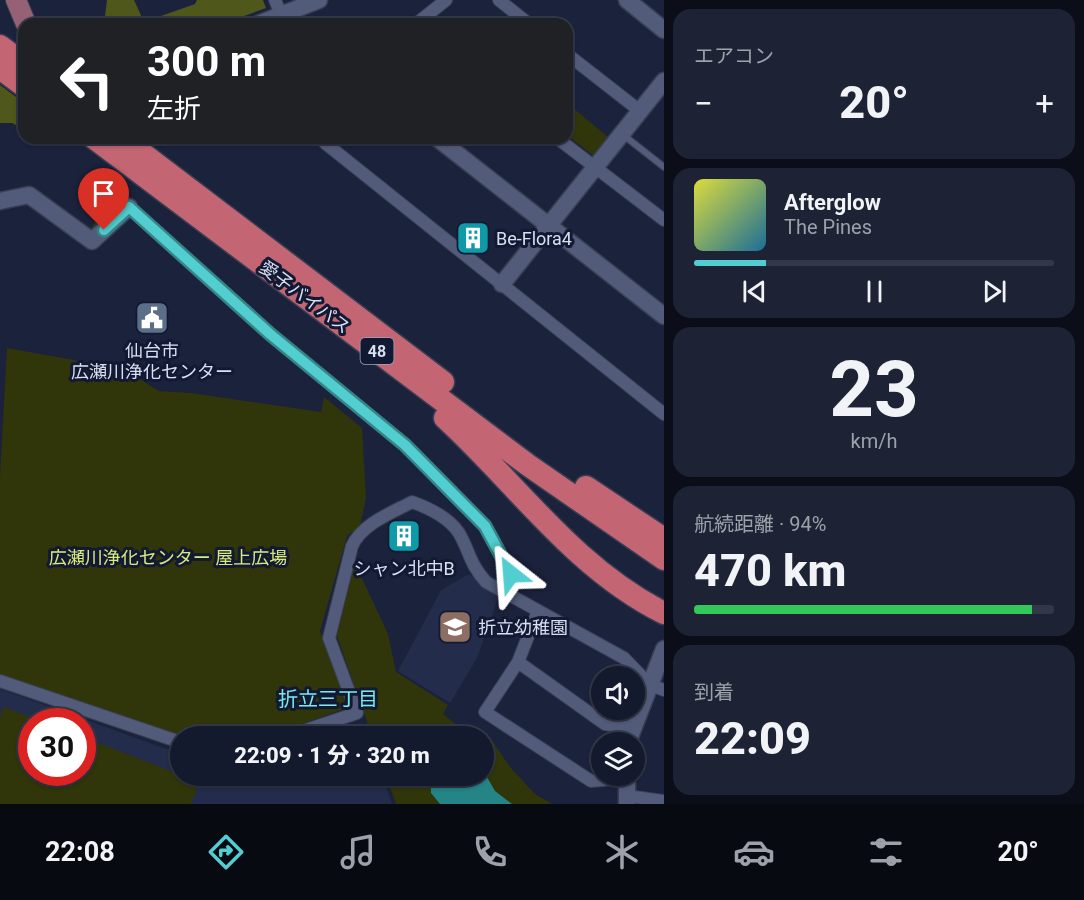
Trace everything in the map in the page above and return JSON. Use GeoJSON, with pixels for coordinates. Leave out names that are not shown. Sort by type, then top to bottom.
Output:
{"type":"FeatureCollection","features":[{"type":"Feature","properties":{"kind":"highway"},"geometry":{"type":"LineString","coordinates":[[0,46],[18,60]]}},
{"type":"Feature","properties":{"kind":"highway"},"geometry":{"type":"LineString","coordinates":[[0,68],[18,82]]}},
{"type":"Feature","properties":{"kind":"highway","name":"愛子バイパス"},"geometry":{"type":"LineString","coordinates":[[102,144],[528,465],[664,559]]}},
{"type":"Feature","properties":{"kind":"highway","name":"愛子バイパス"},"geometry":{"type":"LineString","coordinates":[[130,144],[537,452],[664,539]]}},
{"type":"Feature","properties":{"kind":"highway"},"geometry":{"type":"LineString","coordinates":[[154,144],[254,230],[358,310],[400,349]]}},
{"type":"Feature","properties":{"kind":"highway"},"geometry":{"type":"LineString","coordinates":[[217,231],[417,392],[460,432],[547,525],[590,564],[646,604],[664,613]]}},
{"type":"Feature","properties":{"kind":"main road"},"geometry":{"type":"LineString","coordinates":[[16,0],[24,18]]}},
{"type":"Feature","properties":{"kind":"street"},"geometry":{"type":"LineString","coordinates":[[275,0],[286,18]]}},
{"type":"Feature","properties":{"kind":"street"},"geometry":{"type":"LineString","coordinates":[[290,18],[319,0]]}},
{"type":"Feature","properties":{"kind":"street"},"geometry":{"type":"LineString","coordinates":[[424,18],[446,0]]}},
{"type":"Feature","properties":{"kind":"street"},"geometry":{"type":"LineString","coordinates":[[499,0],[522,18]]}},
{"type":"Feature","properties":{"kind":"street"},"geometry":{"type":"LineString","coordinates":[[627,0],[664,30]]}},
{"type":"Feature","properties":{"kind":"street"},"geometry":{"type":"LineString","coordinates":[[573,59],[640,111]]}},
{"type":"Feature","properties":{"kind":"street"},"geometry":{"type":"LineString","coordinates":[[502,284],[664,81]]}},
{"type":"Feature","properties":{"kind":"street"},"geometry":{"type":"LineString","coordinates":[[326,144],[664,414]]}},
{"type":"Feature","properties":{"kind":"street"},"geometry":{"type":"LineString","coordinates":[[445,144],[664,316]]}},
{"type":"Feature","properties":{"kind":"street"},"geometry":{"type":"LineString","coordinates":[[565,144],[664,220]]}},
{"type":"Feature","properties":{"kind":"street"},"geometry":{"type":"LineString","coordinates":[[0,201],[29,195],[92,241],[129,207],[270,334],[405,445],[485,526],[511,574],[511,596]]}},
{"type":"Feature","properties":{"kind":"street"},"geometry":{"type":"LineString","coordinates":[[318,726],[357,713],[329,638],[352,546],[357,536],[384,516],[412,502],[442,517],[458,532],[473,568],[486,582],[624,658],[657,688]]}},
{"type":"Feature","properties":{"kind":"street"},"geometry":{"type":"LineString","coordinates":[[538,611],[518,663],[485,712],[591,781]]}},
{"type":"Feature","properties":{"kind":"street"},"geometry":{"type":"LineString","coordinates":[[632,732],[657,688],[664,649]]}},
{"type":"Feature","properties":{"kind":"street"},"geometry":{"type":"LineString","coordinates":[[518,663],[605,724],[623,732]]}},
{"type":"Feature","properties":{"kind":"street"},"geometry":{"type":"LineString","coordinates":[[0,681],[170,739]]}},
{"type":"Feature","properties":{"kind":"street"},"geometry":{"type":"LineString","coordinates":[[627,800],[664,801]]}},
{"type":"Feature","properties":{"kind":"lane"},"geometry":{"type":"LineString","coordinates":[[621,134],[664,167]]}},
{"type":"Feature","properties":{"kind":"shaded area"},"geometry":{"type":"Polygon","coordinates":[[[107,0],[134,0],[142,18],[105,18],[107,0]]]}},
{"type":"Feature","properties":{"kind":"shaded area"},"geometry":{"type":"Polygon","coordinates":[[[197,0],[263,0],[266,8],[238,18],[155,18],[195,4],[197,0]]]}},
{"type":"Feature","properties":{"kind":"shaded area"},"geometry":{"type":"Polygon","coordinates":[[[0,85],[18,98],[18,126],[12,123],[0,123],[0,85]]]}},
{"type":"Feature","properties":{"kind":"shaded area","name":"折立幼稚園"},"geometry":{"type":"Polygon","coordinates":[[[469,574],[499,596],[477,658],[450,703],[398,671],[441,590],[469,574]]]}},
{"type":"Feature","properties":{"kind":"shaded area"},"geometry":{"type":"Polygon","coordinates":[[[0,689],[53,708],[18,708],[18,786],[96,786],[96,724],[170,750],[170,786],[386,786],[392,804],[0,804],[0,689]]]}},
{"type":"Feature","properties":{"kind":"shaded area"},"geometry":{"type":"Polygon","coordinates":[[[431,786],[492,786],[512,804],[440,804],[431,793],[431,786]]]}},
{"type":"Feature","properties":{"kind":"green space"},"geometry":{"type":"Polygon","coordinates":[[[573,108],[608,137],[594,156],[573,140],[573,108]]]}},
{"type":"Feature","properties":{"kind":"green space"},"geometry":{"type":"Polygon","coordinates":[[[116,187],[125,199],[120,208],[94,231],[90,230],[116,187]]]}},
{"type":"Feature","properties":{"kind":"green space","name":"広瀬川浄化センター 屋上広場"},"geometry":{"type":"Polygon","coordinates":[[[7,348],[123,369],[159,391],[191,393],[321,412],[324,397],[362,428],[366,498],[360,526],[347,536],[320,631],[345,699],[341,710],[296,726],[170,726],[170,733],[0,676],[0,477],[7,348]]]}},
{"type":"Feature","properties":{"kind":"green space"},"geometry":{"type":"Polygon","coordinates":[[[354,561],[388,634],[396,672],[448,705],[443,714],[458,726],[369,726],[336,633],[354,561]]]}},
{"type":"Feature","properties":{"kind":"green space"},"geometry":{"type":"Polygon","coordinates":[[[3,707],[18,712],[18,786],[96,786],[96,742],[170,771],[170,786],[198,786],[191,804],[0,804],[0,718],[3,707]]]}},
{"type":"Feature","properties":{"kind":"green space"},"geometry":{"type":"Polygon","coordinates":[[[494,743],[510,767],[535,794],[552,804],[396,804],[390,786],[494,786],[494,743]]]}},
{"type":"Feature","properties":{"kind":"place","name":"Be-Flora4"},"geometry":{"type":"Point","coordinates":[473,238]}},
{"type":"Feature","properties":{"kind":"place","name":"仙台市 広瀬川浄化センター"},"geometry":{"type":"Point","coordinates":[152,318]}},
{"type":"Feature","properties":{"kind":"place","name":"シャン北中B"},"geometry":{"type":"Point","coordinates":[404,536]}},
{"type":"Feature","properties":{"kind":"place","name":"折立幼稚園"},"geometry":{"type":"Point","coordinates":[455,627]}},
{"type":"Feature","properties":{"kind":"district","name":"折立三丁目"},"geometry":{"type":"Point","coordinates":[328,699]}},
{"type":"Feature","properties":{"kind":"route"},"geometry":{"type":"LineString","coordinates":[[104,230],[129,207],[270,334],[405,445],[485,526],[511,574]]}}]}
